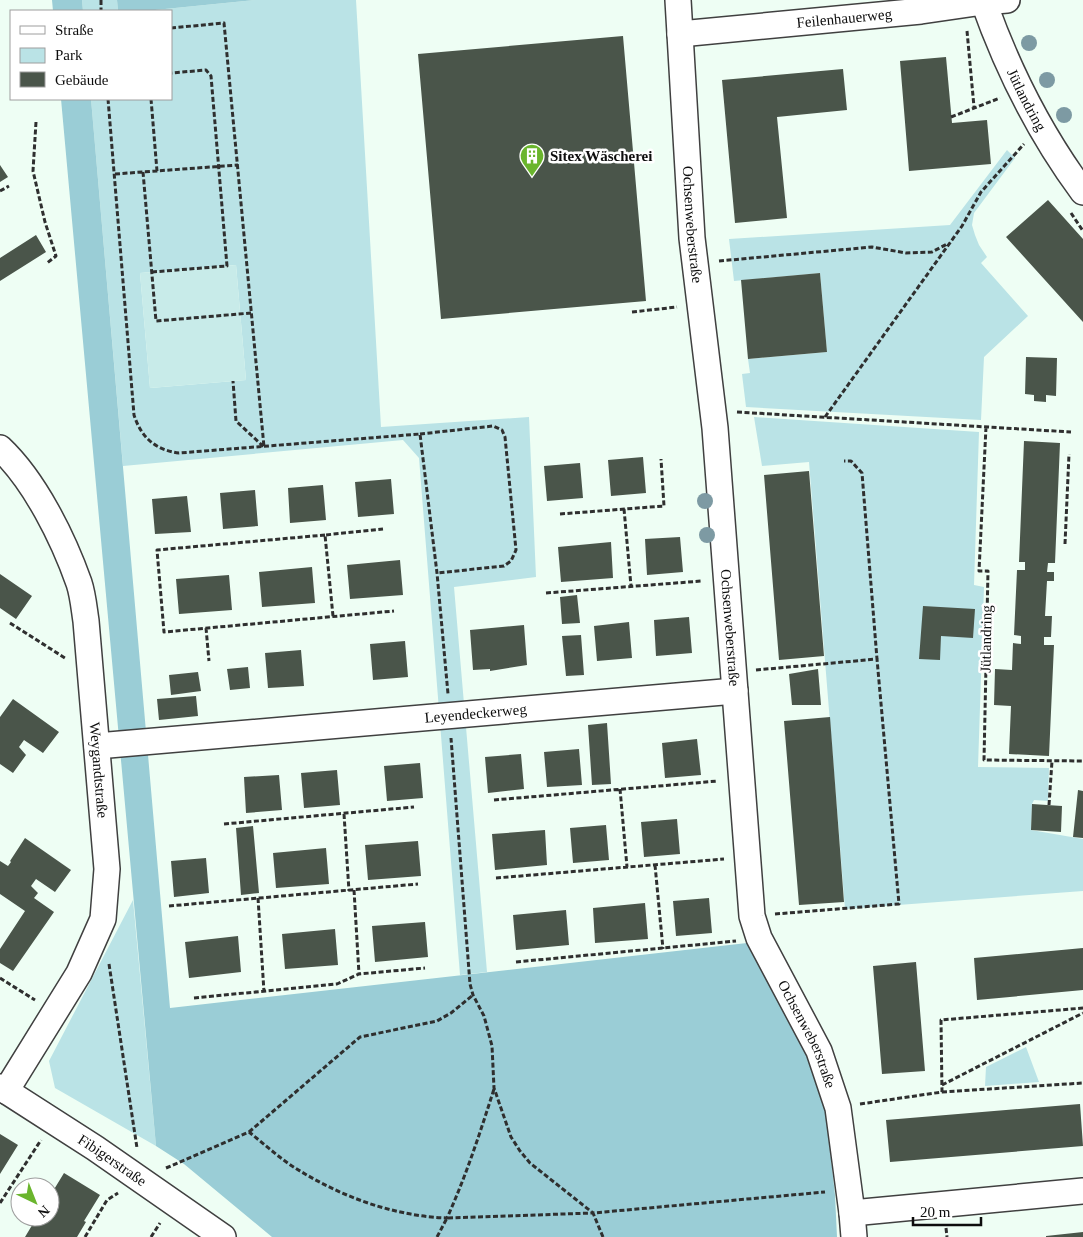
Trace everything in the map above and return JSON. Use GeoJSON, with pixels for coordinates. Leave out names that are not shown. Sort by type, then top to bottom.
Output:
{"type":"FeatureCollection","features":[{"type":"Feature","properties":{"kind":"street","name":"Ochsenweberstraße"},"geometry":{"type":"LineString","coordinates":[[678,0],[695,264],[713,410],[741,779],[756,927],[819,1051],[838,1108],[852,1213]]}},
{"type":"Feature","properties":{"kind":"street","name":"Feilenhauerweg"},"geometry":{"type":"LineString","coordinates":[[680,34],[921,12],[991,0]]}},
{"type":"Feature","properties":{"kind":"street","name":"Jütlandring"},"geometry":{"type":"LineString","coordinates":[[991,0],[1010,67],[1040,127],[1083,192]]}},
{"type":"Feature","properties":{"kind":"street","name":"Weygandtstraße"},"geometry":{"type":"LineString","coordinates":[[0,448],[10,458],[51,516],[79,584],[86,620],[91,670],[107,869],[103,919],[79,973],[3,1089]]}},
{"type":"Feature","properties":{"kind":"street","name":"Leyendeckerweg"},"geometry":{"type":"LineString","coordinates":[[97,746],[217,734],[450,716],[734,681]]}},
{"type":"Feature","properties":{"kind":"street","name":"Fibigerstraße"},"geometry":{"type":"LineString","coordinates":[[3,1089],[141,1179],[223,1237]]}},
{"type":"Feature","properties":{"kind":"street"},"geometry":{"type":"LineString","coordinates":[[852,1213],[1083,1191]]}},
{"type":"Feature","properties":{"kind":"path"},"geometry":{"type":"LineString","coordinates":[[172,28],[224,23],[264,447]]}},
{"type":"Feature","properties":{"kind":"path"},"geometry":{"type":"LineString","coordinates":[[967,26],[974,107]]}},
{"type":"Feature","properties":{"kind":"path"},"geometry":{"type":"LineString","coordinates":[[152,272],[226,266],[211,76],[206,70],[172,73]]}},
{"type":"Feature","properties":{"kind":"path"},"geometry":{"type":"LineString","coordinates":[[951,117],[1003,96]]}},
{"type":"Feature","properties":{"kind":"path"},"geometry":{"type":"LineString","coordinates":[[108,100],[134,405],[138,426],[144,437],[152,444],[169,452],[178,453],[420,434],[493,426],[502,430],[506,437],[516,550],[514,558],[504,566],[437,573]]}},
{"type":"Feature","properties":{"kind":"path"},"geometry":{"type":"LineString","coordinates":[[150,100],[157,171]]}},
{"type":"Feature","properties":{"kind":"path"},"geometry":{"type":"LineString","coordinates":[[36,122],[33,171],[56,256],[47,263]]}},
{"type":"Feature","properties":{"kind":"path"},"geometry":{"type":"LineString","coordinates":[[825,417],[962,226],[985,187],[1040,127]]}},
{"type":"Feature","properties":{"kind":"path"},"geometry":{"type":"LineString","coordinates":[[115,174],[238,164]]}},
{"type":"Feature","properties":{"kind":"path"},"geometry":{"type":"LineString","coordinates":[[143,172],[156,321],[251,313]]}},
{"type":"Feature","properties":{"kind":"path"},"geometry":{"type":"LineString","coordinates":[[0,191],[9,186]]}},
{"type":"Feature","properties":{"kind":"path"},"geometry":{"type":"LineString","coordinates":[[695,264],[872,247],[906,253],[932,252],[950,242]]}},
{"type":"Feature","properties":{"kind":"path"},"geometry":{"type":"LineString","coordinates":[[632,312],[662,308]]}},
{"type":"Feature","properties":{"kind":"path"},"geometry":{"type":"LineString","coordinates":[[233,381],[236,421],[264,447]]}},
{"type":"Feature","properties":{"kind":"path"},"geometry":{"type":"LineString","coordinates":[[713,410],[1071,432]]}},
{"type":"Feature","properties":{"kind":"path","name":"Jütlandring"},"geometry":{"type":"LineString","coordinates":[[986,427],[979,572],[988,571],[984,760],[1083,761]]}},
{"type":"Feature","properties":{"kind":"path"},"geometry":{"type":"LineString","coordinates":[[420,434],[437,573],[450,716],[470,984],[473,995],[484,1016],[492,1046],[494,1088],[511,1137],[530,1164],[593,1213],[603,1237]]}},
{"type":"Feature","properties":{"kind":"path"},"geometry":{"type":"LineString","coordinates":[[1065,544],[1069,454]]}},
{"type":"Feature","properties":{"kind":"path"},"geometry":{"type":"LineString","coordinates":[[560,514],[664,506],[661,459]]}},
{"type":"Feature","properties":{"kind":"path"},"geometry":{"type":"LineString","coordinates":[[516,962],[663,949],[756,927],[899,904],[876,659],[862,473],[851,462],[844,461]]}},
{"type":"Feature","properties":{"kind":"path"},"geometry":{"type":"LineString","coordinates":[[624,509],[631,586]]}},
{"type":"Feature","properties":{"kind":"path"},"geometry":{"type":"LineString","coordinates":[[382,529],[157,550],[164,632],[394,611]]}},
{"type":"Feature","properties":{"kind":"path"},"geometry":{"type":"LineString","coordinates":[[326,535],[333,616]]}},
{"type":"Feature","properties":{"kind":"path"},"geometry":{"type":"LineString","coordinates":[[546,593],[726,579]]}},
{"type":"Feature","properties":{"kind":"path"},"geometry":{"type":"LineString","coordinates":[[10,623],[68,660],[91,670]]}},
{"type":"Feature","properties":{"kind":"path"},"geometry":{"type":"LineString","coordinates":[[206,628],[210,661]]}},
{"type":"Feature","properties":{"kind":"path"},"geometry":{"type":"LineString","coordinates":[[734,681],[876,659]]}},
{"type":"Feature","properties":{"kind":"path"},"geometry":{"type":"LineString","coordinates":[[1049,805],[1052,761]]}},
{"type":"Feature","properties":{"kind":"path"},"geometry":{"type":"LineString","coordinates":[[494,800],[741,779]]}},
{"type":"Feature","properties":{"kind":"path"},"geometry":{"type":"LineString","coordinates":[[620,789],[627,867]]}},
{"type":"Feature","properties":{"kind":"path"},"geometry":{"type":"LineString","coordinates":[[224,824],[414,807]]}},
{"type":"Feature","properties":{"kind":"path"},"geometry":{"type":"LineString","coordinates":[[344,814],[349,891]]}},
{"type":"Feature","properties":{"kind":"path"},"geometry":{"type":"LineString","coordinates":[[496,878],[748,858]]}},
{"type":"Feature","properties":{"kind":"path"},"geometry":{"type":"LineString","coordinates":[[655,865],[663,949]]}},
{"type":"Feature","properties":{"kind":"path"},"geometry":{"type":"LineString","coordinates":[[169,906],[418,884]]}},
{"type":"Feature","properties":{"kind":"path"},"geometry":{"type":"LineString","coordinates":[[354,890],[359,974]]}},
{"type":"Feature","properties":{"kind":"path"},"geometry":{"type":"LineString","coordinates":[[258,898],[264,992]]}},
{"type":"Feature","properties":{"kind":"path"},"geometry":{"type":"LineString","coordinates":[[108,958],[141,1179]]}},
{"type":"Feature","properties":{"kind":"path"},"geometry":{"type":"LineString","coordinates":[[194,998],[337,984],[359,974],[425,968]]}},
{"type":"Feature","properties":{"kind":"path"},"geometry":{"type":"LineString","coordinates":[[0,978],[55,1012]]}},
{"type":"Feature","properties":{"kind":"path"},"geometry":{"type":"LineString","coordinates":[[85,1237],[107,1200],[141,1179],[249,1132],[360,1037],[437,1021],[451,1013],[473,995]]}},
{"type":"Feature","properties":{"kind":"path"},"geometry":{"type":"LineString","coordinates":[[942,1092],[941,1020],[1083,1008]]}},
{"type":"Feature","properties":{"kind":"path"},"geometry":{"type":"LineString","coordinates":[[942,1085],[1083,1013]]}},
{"type":"Feature","properties":{"kind":"path"},"geometry":{"type":"LineString","coordinates":[[838,1108],[942,1092],[1083,1083]]}},
{"type":"Feature","properties":{"kind":"path"},"geometry":{"type":"LineString","coordinates":[[437,1237],[448,1218],[477,1144],[494,1088]]}},
{"type":"Feature","properties":{"kind":"path"},"geometry":{"type":"LineString","coordinates":[[0,1203],[54,1121]]}},
{"type":"Feature","properties":{"kind":"path"},"geometry":{"type":"LineString","coordinates":[[249,1132],[291,1166],[350,1197],[422,1217],[448,1218],[593,1213],[852,1213]]}},
{"type":"Feature","properties":{"kind":"green space"},"geometry":{"type":"Polygon","coordinates":[[[82,0],[117,0],[118,10],[83,10],[82,0]]]}},
{"type":"Feature","properties":{"kind":"green space"},"geometry":{"type":"Polygon","coordinates":[[[255,0],[356,0],[381,427],[529,417],[536,577],[454,587],[487,972],[460,975],[419,458],[403,440],[123,466],[91,100],[172,100],[172,10],[155,10],[255,0]],[[236,265],[140,273],[150,388],[246,380],[236,265]]]}},
{"type":"Feature","properties":{"kind":"green space"},"geometry":{"type":"Polygon","coordinates":[[[1007,150],[1015,158],[974,213],[972,225],[979,245],[987,257],[981,263],[1028,316],[984,357],[981,420],[746,407],[742,374],[750,373],[748,359],[827,352],[820,273],[734,281],[729,239],[950,225],[1007,150]]]}},
{"type":"Feature","properties":{"kind":"green space"},"geometry":{"type":"Polygon","coordinates":[[[754,417],[979,432],[974,585],[984,587],[978,767],[1049,768],[1048,801],[1034,800],[1032,804],[1031,830],[1083,839],[1083,891],[845,909],[809,462],[762,466],[754,417]]]}},
{"type":"Feature","properties":{"kind":"green space"},"geometry":{"type":"Polygon","coordinates":[[[133,900],[156,1146],[55,1088],[49,1061],[133,900]]]}},
{"type":"Feature","properties":{"kind":"green space"},"geometry":{"type":"Polygon","coordinates":[[[1026,1047],[1039,1082],[985,1086],[986,1067],[1026,1047]]]}},
{"type":"Feature","properties":{"kind":"shaded area"},"geometry":{"type":"Polygon","coordinates":[[[52,0],[82,0],[83,10],[53,10],[52,0]]]}},
{"type":"Feature","properties":{"kind":"shaded area"},"geometry":{"type":"Polygon","coordinates":[[[117,0],[255,0],[155,10],[118,10],[117,0]]]}},
{"type":"Feature","properties":{"kind":"shaded area"},"geometry":{"type":"Polygon","coordinates":[[[61,100],[91,100],[170,1008],[747,943],[823,1085],[835,1195],[837,1237],[272,1237],[184,1164],[156,1146],[61,100]]]}},
{"type":"Feature","properties":{"kind":"shaded area"},"geometry":{"type":"Polygon","coordinates":[[[236,265],[246,380],[150,388],[140,273],[236,265]]]}},
{"type":"Feature","properties":{"kind":"building","name":"Sitex Wäscherei"},"geometry":{"type":"Polygon","coordinates":[[[623,36],[646,301],[441,319],[418,54],[623,36]]]}},
{"type":"Feature","properties":{"kind":"building"},"geometry":{"type":"Polygon","coordinates":[[[946,57],[952,123],[987,120],[991,164],[909,171],[900,61],[946,57]]]}},
{"type":"Feature","properties":{"kind":"building"},"geometry":{"type":"Polygon","coordinates":[[[843,69],[847,110],[777,117],[787,218],[735,223],[722,80],[843,69]]]}},
{"type":"Feature","properties":{"kind":"building"},"geometry":{"type":"Polygon","coordinates":[[[0,165],[8,177],[0,182],[0,165]]]}},
{"type":"Feature","properties":{"kind":"building"},"geometry":{"type":"Polygon","coordinates":[[[1048,200],[1083,239],[1083,322],[1006,237],[1048,200]]]}},
{"type":"Feature","properties":{"kind":"building"},"geometry":{"type":"Polygon","coordinates":[[[36,235],[46,252],[0,281],[0,258],[36,235]]]}},
{"type":"Feature","properties":{"kind":"building"},"geometry":{"type":"Polygon","coordinates":[[[820,273],[827,352],[748,359],[741,280],[820,273]]]}},
{"type":"Feature","properties":{"kind":"building"},"geometry":{"type":"Polygon","coordinates":[[[1026,357],[1057,358],[1056,396],[1046,395],[1046,402],[1034,401],[1034,395],[1025,394],[1026,357]]]}},
{"type":"Feature","properties":{"kind":"building"},"geometry":{"type":"Polygon","coordinates":[[[1024,441],[1060,443],[1055,563],[1048,563],[1047,572],[1054,572],[1054,581],[1047,581],[1045,616],[1052,616],[1051,637],[1044,637],[1044,645],[1054,645],[1049,756],[1009,754],[1011,706],[994,705],[995,669],[1012,670],[1013,643],[1021,644],[1021,636],[1014,635],[1017,570],[1025,570],[1025,562],[1019,562],[1024,441]]]}},
{"type":"Feature","properties":{"kind":"building"},"geometry":{"type":"Polygon","coordinates":[[[643,457],[646,493],[611,496],[608,460],[643,457]]]}},
{"type":"Feature","properties":{"kind":"building"},"geometry":{"type":"Polygon","coordinates":[[[580,463],[583,498],[547,501],[544,466],[580,463]]]}},
{"type":"Feature","properties":{"kind":"building"},"geometry":{"type":"Polygon","coordinates":[[[809,471],[824,656],[779,660],[764,475],[809,471]]]}},
{"type":"Feature","properties":{"kind":"building"},"geometry":{"type":"Polygon","coordinates":[[[391,479],[394,514],[358,517],[355,482],[391,479]]]}},
{"type":"Feature","properties":{"kind":"building"},"geometry":{"type":"Polygon","coordinates":[[[323,485],[326,520],[290,523],[288,488],[323,485]]]}},
{"type":"Feature","properties":{"kind":"building"},"geometry":{"type":"Polygon","coordinates":[[[255,490],[258,526],[223,529],[220,493],[255,490]]]}},
{"type":"Feature","properties":{"kind":"building"},"geometry":{"type":"Polygon","coordinates":[[[187,496],[191,532],[155,534],[152,499],[187,496]]]}},
{"type":"Feature","properties":{"kind":"building"},"geometry":{"type":"Polygon","coordinates":[[[680,537],[683,572],[647,575],[645,539],[680,537]]]}},
{"type":"Feature","properties":{"kind":"building"},"geometry":{"type":"Polygon","coordinates":[[[611,542],[613,578],[561,582],[558,547],[611,542]]]}},
{"type":"Feature","properties":{"kind":"building"},"geometry":{"type":"Polygon","coordinates":[[[400,560],[403,595],[350,599],[347,565],[400,560]]]}},
{"type":"Feature","properties":{"kind":"building"},"geometry":{"type":"Polygon","coordinates":[[[312,567],[315,603],[262,607],[259,572],[312,567]]]}},
{"type":"Feature","properties":{"kind":"building"},"geometry":{"type":"Polygon","coordinates":[[[0,574],[32,596],[16,619],[0,608],[0,574]]]}},
{"type":"Feature","properties":{"kind":"building"},"geometry":{"type":"Polygon","coordinates":[[[229,575],[232,610],[179,614],[176,579],[229,575]]]}},
{"type":"Feature","properties":{"kind":"building"},"geometry":{"type":"Polygon","coordinates":[[[577,595],[580,623],[562,624],[560,597],[577,595]]]}},
{"type":"Feature","properties":{"kind":"building"},"geometry":{"type":"Polygon","coordinates":[[[923,606],[975,609],[973,638],[941,636],[940,660],[919,659],[923,606]]]}},
{"type":"Feature","properties":{"kind":"building"},"geometry":{"type":"Polygon","coordinates":[[[689,617],[692,653],[656,656],[654,620],[689,617]]]}},
{"type":"Feature","properties":{"kind":"building"},"geometry":{"type":"Polygon","coordinates":[[[629,622],[632,658],[597,661],[594,626],[629,622]]]}},
{"type":"Feature","properties":{"kind":"building"},"geometry":{"type":"Polygon","coordinates":[[[524,625],[527,665],[490,671],[490,669],[473,670],[470,630],[524,625]]]}},
{"type":"Feature","properties":{"kind":"building"},"geometry":{"type":"Polygon","coordinates":[[[581,635],[584,675],[566,676],[562,636],[581,635]]]}},
{"type":"Feature","properties":{"kind":"building"},"geometry":{"type":"Polygon","coordinates":[[[405,641],[408,677],[373,680],[370,644],[405,641]]]}},
{"type":"Feature","properties":{"kind":"building"},"geometry":{"type":"Polygon","coordinates":[[[301,650],[304,686],[268,688],[265,653],[301,650]]]}},
{"type":"Feature","properties":{"kind":"building"},"geometry":{"type":"Polygon","coordinates":[[[248,667],[250,688],[230,690],[227,669],[248,667]]]}},
{"type":"Feature","properties":{"kind":"building"},"geometry":{"type":"Polygon","coordinates":[[[818,669],[821,705],[792,705],[789,674],[818,669]]]}},
{"type":"Feature","properties":{"kind":"building"},"geometry":{"type":"Polygon","coordinates":[[[198,672],[201,691],[171,695],[169,675],[198,672]]]}},
{"type":"Feature","properties":{"kind":"building"},"geometry":{"type":"Polygon","coordinates":[[[196,696],[198,716],[159,720],[157,699],[196,696]]]}},
{"type":"Feature","properties":{"kind":"building"},"geometry":{"type":"Polygon","coordinates":[[[13,699],[59,732],[43,753],[24,740],[19,747],[26,755],[13,773],[0,764],[0,717],[13,699]]]}},
{"type":"Feature","properties":{"kind":"building"},"geometry":{"type":"Polygon","coordinates":[[[830,717],[844,902],[799,905],[784,721],[830,717]]]}},
{"type":"Feature","properties":{"kind":"building"},"geometry":{"type":"Polygon","coordinates":[[[607,723],[611,784],[592,785],[588,725],[607,723]]]}},
{"type":"Feature","properties":{"kind":"building"},"geometry":{"type":"Polygon","coordinates":[[[697,739],[701,775],[665,778],[662,743],[697,739]]]}},
{"type":"Feature","properties":{"kind":"building"},"geometry":{"type":"Polygon","coordinates":[[[579,749],[582,785],[547,787],[544,752],[579,749]]]}},
{"type":"Feature","properties":{"kind":"building"},"geometry":{"type":"Polygon","coordinates":[[[521,754],[524,789],[488,793],[485,757],[521,754]]]}},
{"type":"Feature","properties":{"kind":"building"},"geometry":{"type":"Polygon","coordinates":[[[420,763],[423,798],[387,801],[384,766],[420,763]]]}},
{"type":"Feature","properties":{"kind":"building"},"geometry":{"type":"Polygon","coordinates":[[[337,770],[340,805],[304,808],[301,773],[337,770]]]}},
{"type":"Feature","properties":{"kind":"building"},"geometry":{"type":"Polygon","coordinates":[[[279,775],[282,810],[246,813],[244,777],[279,775]]]}},
{"type":"Feature","properties":{"kind":"building"},"geometry":{"type":"Polygon","coordinates":[[[1078,790],[1083,791],[1083,838],[1073,837],[1078,790]]]}},
{"type":"Feature","properties":{"kind":"building"},"geometry":{"type":"Polygon","coordinates":[[[1032,804],[1062,806],[1061,832],[1031,830],[1032,804]]]}},
{"type":"Feature","properties":{"kind":"building"},"geometry":{"type":"Polygon","coordinates":[[[677,819],[680,854],[644,857],[641,822],[677,819]]]}},
{"type":"Feature","properties":{"kind":"building"},"geometry":{"type":"Polygon","coordinates":[[[606,825],[609,860],[573,863],[570,828],[606,825]]]}},
{"type":"Feature","properties":{"kind":"building"},"geometry":{"type":"Polygon","coordinates":[[[253,826],[259,893],[241,895],[236,828],[253,826]]]}},
{"type":"Feature","properties":{"kind":"building"},"geometry":{"type":"Polygon","coordinates":[[[545,830],[547,865],[495,870],[492,834],[545,830]]]}},
{"type":"Feature","properties":{"kind":"building"},"geometry":{"type":"Polygon","coordinates":[[[25,838],[71,870],[55,892],[36,879],[31,886],[38,893],[34,898],[54,912],[13,971],[0,963],[0,949],[25,911],[0,894],[0,861],[8,866],[25,838]]]}},
{"type":"Feature","properties":{"kind":"building"},"geometry":{"type":"Polygon","coordinates":[[[418,841],[421,876],[368,880],[365,845],[418,841]]]}},
{"type":"Feature","properties":{"kind":"building"},"geometry":{"type":"Polygon","coordinates":[[[326,848],[329,884],[276,888],[273,853],[326,848]]]}},
{"type":"Feature","properties":{"kind":"building"},"geometry":{"type":"Polygon","coordinates":[[[206,858],[209,893],[174,897],[171,861],[206,858]]]}},
{"type":"Feature","properties":{"kind":"building"},"geometry":{"type":"Polygon","coordinates":[[[709,898],[712,933],[676,936],[673,901],[709,898]]]}},
{"type":"Feature","properties":{"kind":"building"},"geometry":{"type":"Polygon","coordinates":[[[645,903],[648,939],[595,943],[593,908],[645,903]]]}},
{"type":"Feature","properties":{"kind":"building"},"geometry":{"type":"Polygon","coordinates":[[[566,910],[569,945],[516,950],[513,915],[566,910]]]}},
{"type":"Feature","properties":{"kind":"building"},"geometry":{"type":"Polygon","coordinates":[[[425,922],[428,957],[375,962],[372,926],[425,922]]]}},
{"type":"Feature","properties":{"kind":"building"},"geometry":{"type":"Polygon","coordinates":[[[335,929],[338,965],[285,969],[282,934],[335,929]]]}},
{"type":"Feature","properties":{"kind":"building"},"geometry":{"type":"Polygon","coordinates":[[[238,936],[241,972],[189,978],[185,942],[238,936]]]}},
{"type":"Feature","properties":{"kind":"building"},"geometry":{"type":"Polygon","coordinates":[[[1083,948],[1083,990],[977,1000],[974,958],[1083,948]]]}},
{"type":"Feature","properties":{"kind":"building"},"geometry":{"type":"Polygon","coordinates":[[[916,962],[925,1071],[882,1074],[873,966],[916,962]]]}},
{"type":"Feature","properties":{"kind":"building"},"geometry":{"type":"Polygon","coordinates":[[[1080,1104],[1083,1146],[890,1162],[886,1120],[1080,1104]]]}},
{"type":"Feature","properties":{"kind":"building"},"geometry":{"type":"Polygon","coordinates":[[[0,1134],[18,1145],[0,1174],[0,1134]]]}},
{"type":"Feature","properties":{"kind":"building"},"geometry":{"type":"Polygon","coordinates":[[[64,1173],[100,1195],[84,1221],[86,1222],[77,1237],[25,1237],[31,1227],[60,1227],[60,1180],[64,1173]]]}},
{"type":"Feature","properties":{"kind":"building"},"geometry":{"type":"Polygon","coordinates":[[[1083,1232],[1083,1237],[1046,1237],[1046,1236],[1083,1232]]]}},
{"type":"Feature","properties":{"kind":"place","name":"Sitex Wäscherei"},"geometry":{"type":"Point","coordinates":[532,177]}}]}
